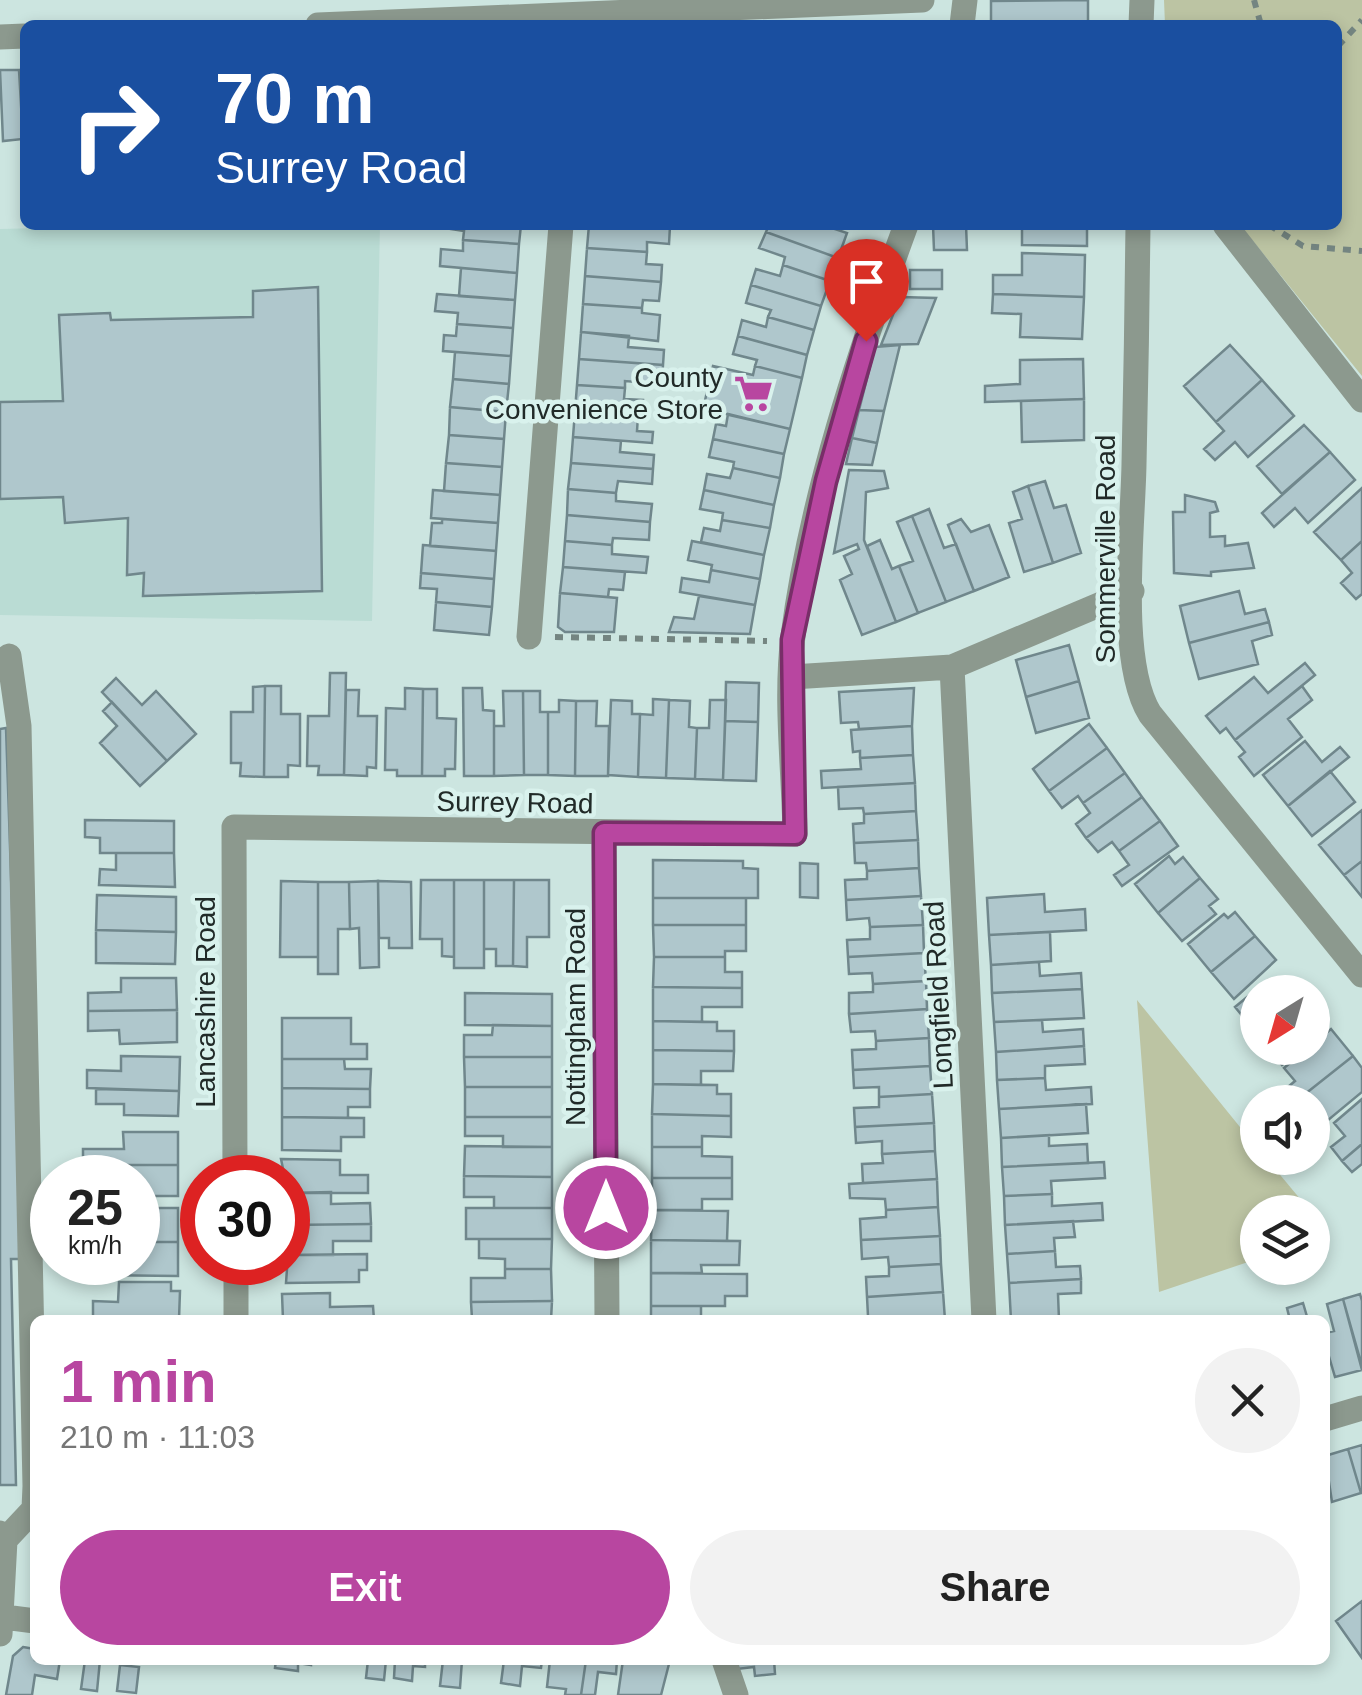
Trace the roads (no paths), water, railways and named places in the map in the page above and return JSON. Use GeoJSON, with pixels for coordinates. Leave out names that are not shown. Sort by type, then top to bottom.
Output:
{"type":"FeatureCollection","features":[{"type":"Feature","properties":{"kind":"street"},"geometry":{"type":"LineString","coordinates":[[577,20],[922,0]]}},
{"type":"Feature","properties":{"kind":"street"},"geometry":{"type":"LineString","coordinates":[[529,637],[561,230]]}},
{"type":"Feature","properties":{"kind":"street"},"geometry":{"type":"LineString","coordinates":[[904,230],[877,306],[826,481],[792,640],[792,677],[952,667],[1132,590]]}},
{"type":"Feature","properties":{"kind":"street","name":"Sommerville Road"},"geometry":{"type":"LineString","coordinates":[[1138,230],[1132,660],[1142,702],[1362,976]]}},
{"type":"Feature","properties":{"kind":"street"},"geometry":{"type":"LineString","coordinates":[[1229,230],[1362,400]]}},
{"type":"Feature","properties":{"kind":"street"},"geometry":{"type":"LineString","coordinates":[[9,656],[19,726],[31,1315]]}},
{"type":"Feature","properties":{"kind":"street","name":"Longfield Road"},"geometry":{"type":"LineString","coordinates":[[952,667],[984,1315]]}},
{"type":"Feature","properties":{"kind":"street","name":"Surrey Road"},"geometry":{"type":"LineString","coordinates":[[234,827],[795,834],[792,677]]}},
{"type":"Feature","properties":{"kind":"street","name":"Lancashire Road"},"geometry":{"type":"LineString","coordinates":[[234,827],[235,1155]]}},
{"type":"Feature","properties":{"kind":"street","name":"Nottingham Road"},"geometry":{"type":"LineString","coordinates":[[604,833],[607,1315]]}},
{"type":"Feature","properties":{"kind":"street"},"geometry":{"type":"LineString","coordinates":[[236,1285],[236,1315]]}},
{"type":"Feature","properties":{"kind":"street"},"geometry":{"type":"LineString","coordinates":[[1330,1418],[1362,1408]]}},
{"type":"Feature","properties":{"kind":"street"},"geometry":{"type":"LineString","coordinates":[[30,1512],[2,1536],[2,1625],[30,1622]]}},
{"type":"Feature","properties":{"kind":"street"},"geometry":{"type":"LineString","coordinates":[[726,1665],[736,1695]]}},
{"type":"Feature","properties":{"kind":"place","name":"County Convenience Store"},"geometry":{"type":"Point","coordinates":[753,393]}}]}
